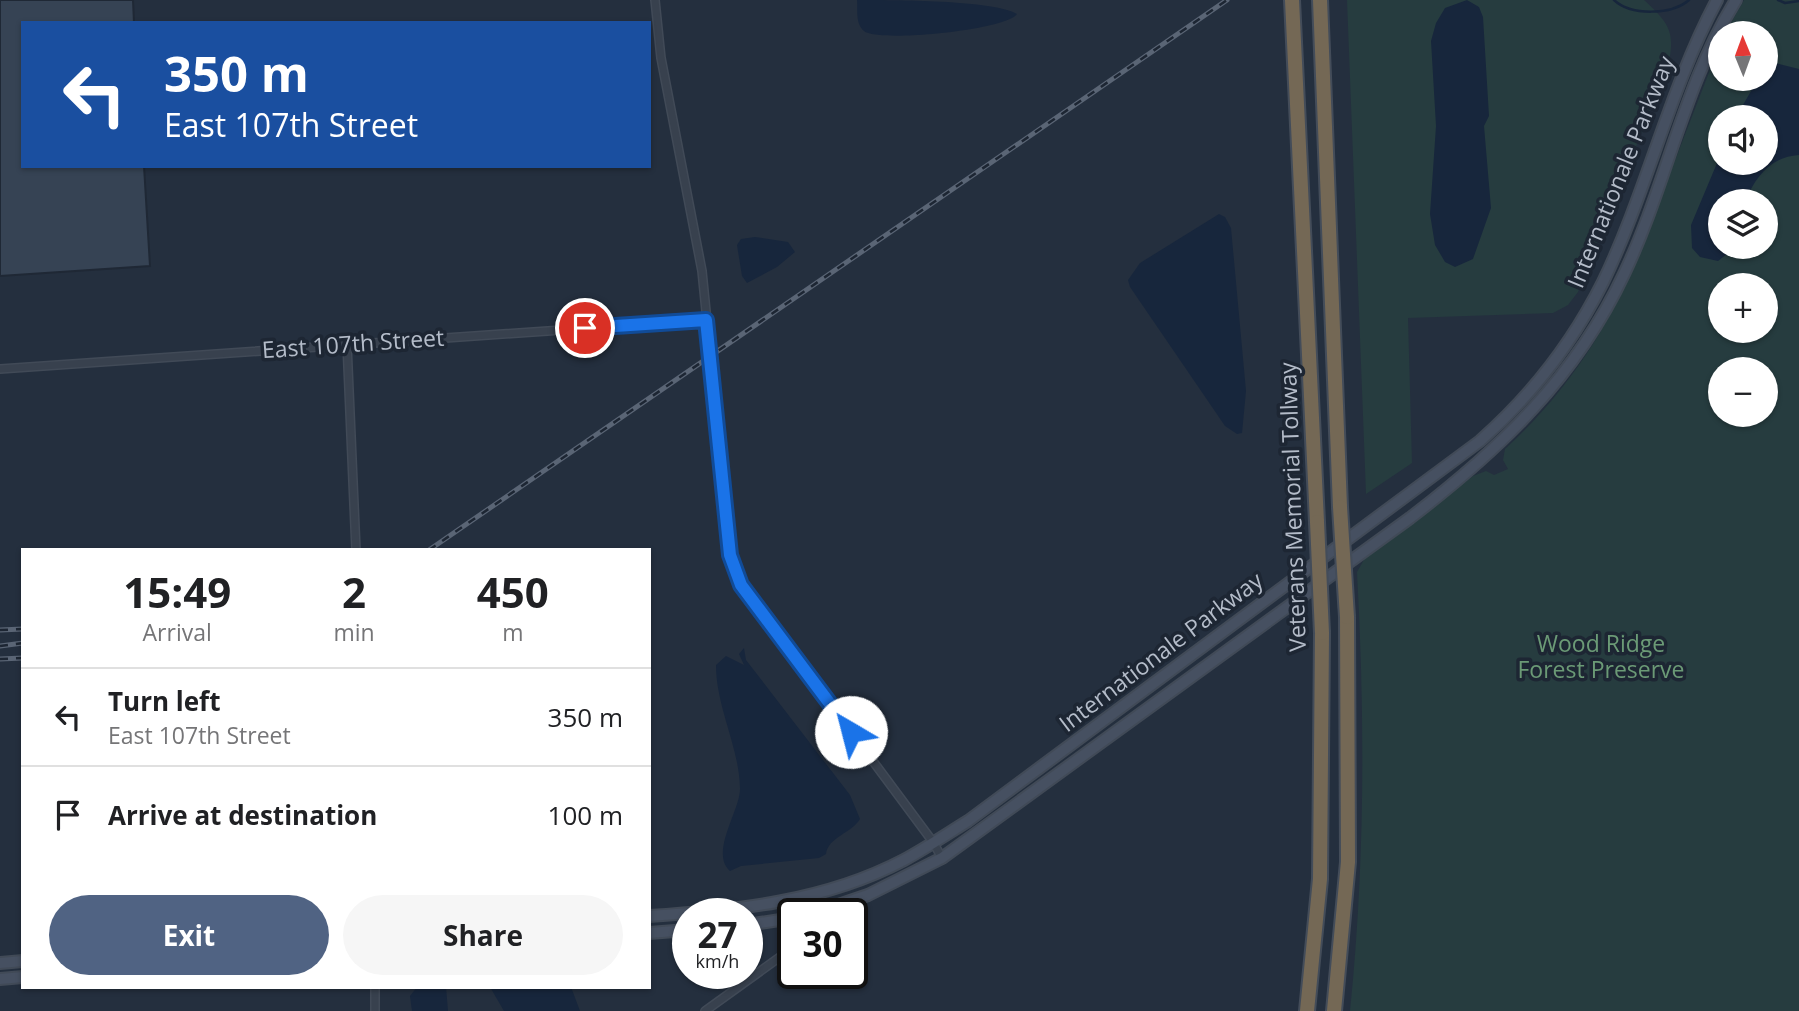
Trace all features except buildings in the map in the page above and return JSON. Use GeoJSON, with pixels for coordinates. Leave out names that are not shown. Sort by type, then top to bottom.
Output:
{"type":"FeatureCollection","features":[{"type":"Feature","properties":{"kind":"highway","name":"Veterans Memorial Tollway"},"geometry":{"type":"LineString","coordinates":[[1292,0],[1322,633],[1320,879],[1307,1011]]}},
{"type":"Feature","properties":{"kind":"highway","name":"Veterans Memorial Tollway"},"geometry":{"type":"LineString","coordinates":[[1320,0],[1339,507],[1347,617],[1348,862],[1334,1011]]}},
{"type":"Feature","properties":{"kind":"street"},"geometry":{"type":"LineString","coordinates":[[655,0],[661,58],[702,271],[730,555],[741,585],[933,842],[942,858]]}},
{"type":"Feature","properties":{"kind":"street","name":"Internationale Parkway"},"geometry":{"type":"LineString","coordinates":[[651,916],[763,906],[813,895],[866,877],[933,842],[968,821],[1480,441],[1517,408],[1567,343],[1604,280],[1681,79],[1717,0]]}},
{"type":"Feature","properties":{"kind":"street","name":"Internationale Parkway"},"geometry":{"type":"LineString","coordinates":[[859,898],[942,858],[1472,471],[1542,403],[1595,331],[1625,273],[1714,40],[1736,0]]}},
{"type":"Feature","properties":{"kind":"street","name":"East 107th Street"},"geometry":{"type":"LineString","coordinates":[[0,369],[706,320]]}},
{"type":"Feature","properties":{"kind":"street"},"geometry":{"type":"LineString","coordinates":[[347,344],[356,548]]}},
{"type":"Feature","properties":{"kind":"street"},"geometry":{"type":"LineString","coordinates":[[651,933],[672,931]]}},
{"type":"Feature","properties":{"kind":"street"},"geometry":{"type":"LineString","coordinates":[[705,1011],[777,959]]}},
{"type":"Feature","properties":{"kind":"street"},"geometry":{"type":"LineString","coordinates":[[0,963],[21,961]]}},
{"type":"Feature","properties":{"kind":"street"},"geometry":{"type":"LineString","coordinates":[[0,979],[21,977]]}},
{"type":"Feature","properties":{"kind":"street"},"geometry":{"type":"LineString","coordinates":[[375,989],[375,1011]]}},
{"type":"Feature","properties":{"kind":"green space"},"geometry":{"type":"Polygon","coordinates":[[[1347,0],[1644,0],[1665,22],[1671,36],[1668,66],[1578,292],[1568,305],[1553,313],[1408,318],[1412,463],[1366,494],[1347,0]]]}},
{"type":"Feature","properties":{"kind":"green space","name":"Wood Ridge Forest Preserve"},"geometry":{"type":"Polygon","coordinates":[[[1744,0],[1799,0],[1799,1011],[1350,1011],[1359,901],[1362,792],[1357,572],[1365,558],[1473,476],[1486,471],[1494,475],[1508,469],[1503,460],[1505,449],[1544,409],[1578,366],[1608,319],[1633,269],[1708,75],[1708,91],[1778,91],[1778,21],[1732,21],[1744,0]]]}},
{"type":"Feature","properties":{"kind":"water"},"geometry":{"type":"Polygon","coordinates":[[[857,0],[966,3],[1005,9],[1017,14],[1008,20],[968,30],[892,36],[864,31],[859,24],[857,0]]]}},
{"type":"Feature","properties":{"kind":"water"},"geometry":{"type":"Polygon","coordinates":[[[1467,0],[1479,7],[1483,17],[1489,116],[1484,126],[1491,208],[1473,259],[1455,267],[1445,262],[1435,245],[1430,214],[1436,126],[1431,41],[1436,23],[1445,8],[1467,0]]]}},
{"type":"Feature","properties":{"kind":"water"},"geometry":{"type":"Polygon","coordinates":[[[1778,64],[1799,69],[1799,155],[1778,161],[1778,105],[1743,105],[1751,91],[1778,91],[1778,64]]]}},
{"type":"Feature","properties":{"kind":"water"},"geometry":{"type":"Polygon","coordinates":[[[1712,175],[1760,175],[1751,189],[1708,189],[1708,259],[1700,257],[1692,248],[1691,225],[1712,175]]]}},
{"type":"Feature","properties":{"kind":"water"},"geometry":{"type":"Polygon","coordinates":[[[1219,214],[1225,217],[1231,228],[1246,391],[1242,433],[1237,434],[1225,426],[1130,287],[1128,280],[1140,263],[1219,214]]]}},
{"type":"Feature","properties":{"kind":"water"},"geometry":{"type":"Polygon","coordinates":[[[755,237],[788,242],[795,252],[777,267],[747,283],[742,276],[737,245],[741,239],[755,237]]]}},
{"type":"Feature","properties":{"kind":"water"},"geometry":{"type":"Polygon","coordinates":[[[744,648],[746,660],[850,795],[860,819],[831,843],[826,854],[819,858],[741,866],[730,871],[724,863],[724,842],[739,797],[739,772],[720,696],[716,665],[726,656],[744,665],[739,654],[744,648]]]}},
{"type":"Feature","properties":{"kind":"water"},"geometry":{"type":"Polygon","coordinates":[[[415,989],[446,989],[448,1011],[412,1011],[410,996],[415,989]]]}},
{"type":"Feature","properties":{"kind":"water"},"geometry":{"type":"Polygon","coordinates":[[[491,989],[572,989],[580,1011],[504,1011],[491,989]]]}},
{"type":"Feature","properties":{"kind":"waterway"},"geometry":{"type":"LineString","coordinates":[[1614,0],[1630,9],[1652,12],[1672,9],[1689,0]]}},
{"type":"Feature","properties":{"kind":"waterway"},"geometry":{"type":"LineString","coordinates":[[1778,0],[1785,3],[1799,1]]}},
{"type":"Feature","properties":{"kind":"railway"},"geometry":{"type":"LineString","coordinates":[[432,548],[1227,0]]}},
{"type":"Feature","properties":{"kind":"railway"},"geometry":{"type":"LineString","coordinates":[[0,630],[21,629]]}},
{"type":"Feature","properties":{"kind":"railway"},"geometry":{"type":"LineString","coordinates":[[0,646],[21,643]]}},
{"type":"Feature","properties":{"kind":"railway"},"geometry":{"type":"LineString","coordinates":[[0,659],[21,658]]}},
{"type":"Feature","properties":{"kind":"route"},"geometry":{"type":"LineString","coordinates":[[585,328],[706,320],[730,555],[741,585],[851,732]]}}]}
